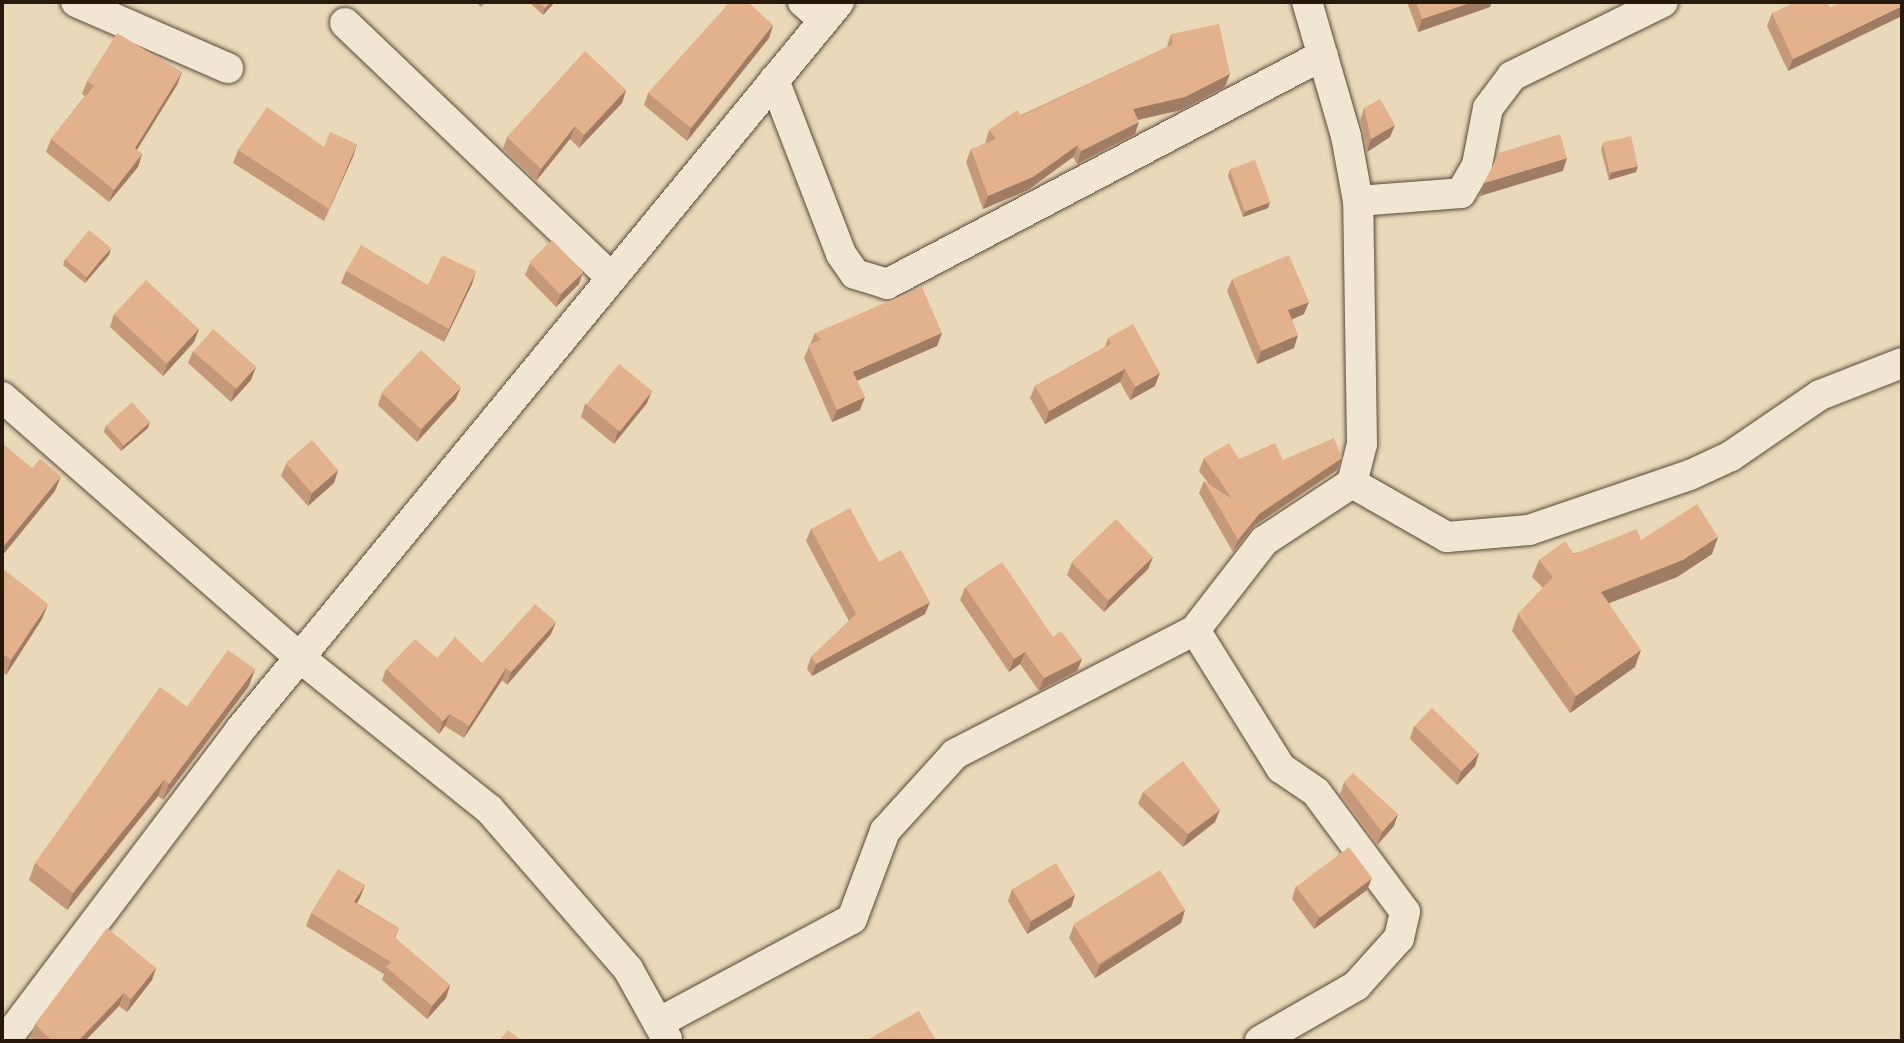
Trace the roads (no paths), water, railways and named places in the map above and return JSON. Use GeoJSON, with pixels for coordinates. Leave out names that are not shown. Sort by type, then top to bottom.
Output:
{"type":"FeatureCollection","features":[{"type":"Feature","properties":{"kind":"street"},"geometry":{"type":"LineString","coordinates":[[76,2],[229,68]]}},
{"type":"Feature","properties":{"kind":"street"},"geometry":{"type":"LineString","coordinates":[[2,397],[299,657],[489,809],[628,969],[663,1032],[852,919],[885,831],[955,754],[1195,630],[1264,541],[1352,483],[1362,444],[1358,201],[1323,55],[1307,2]]}},
{"type":"Feature","properties":{"kind":"street"},"geometry":{"type":"LineString","coordinates":[[1358,201],[1461,193],[1477,166],[1488,108],[1511,76],[1663,2]]}},
{"type":"Feature","properties":{"kind":"street"},"geometry":{"type":"LineString","coordinates":[[5,1041],[299,657],[774,80],[822,8]]}},
{"type":"Feature","properties":{"kind":"street"},"geometry":{"type":"LineString","coordinates":[[345,23],[612,278]]}},
{"type":"Feature","properties":{"kind":"street"},"geometry":{"type":"LineString","coordinates":[[774,80],[841,254],[855,274],[887,284],[1323,55]]}},
{"type":"Feature","properties":{"kind":"street"},"geometry":{"type":"LineString","coordinates":[[1352,483],[1447,537],[1530,530],[1690,475],[1731,456],[1820,395],[1902,363]]}},
{"type":"Feature","properties":{"kind":"street"},"geometry":{"type":"LineString","coordinates":[[1195,630],[1281,768],[1316,792],[1405,912],[1399,938],[1356,986],[1260,1041]]}}]}
